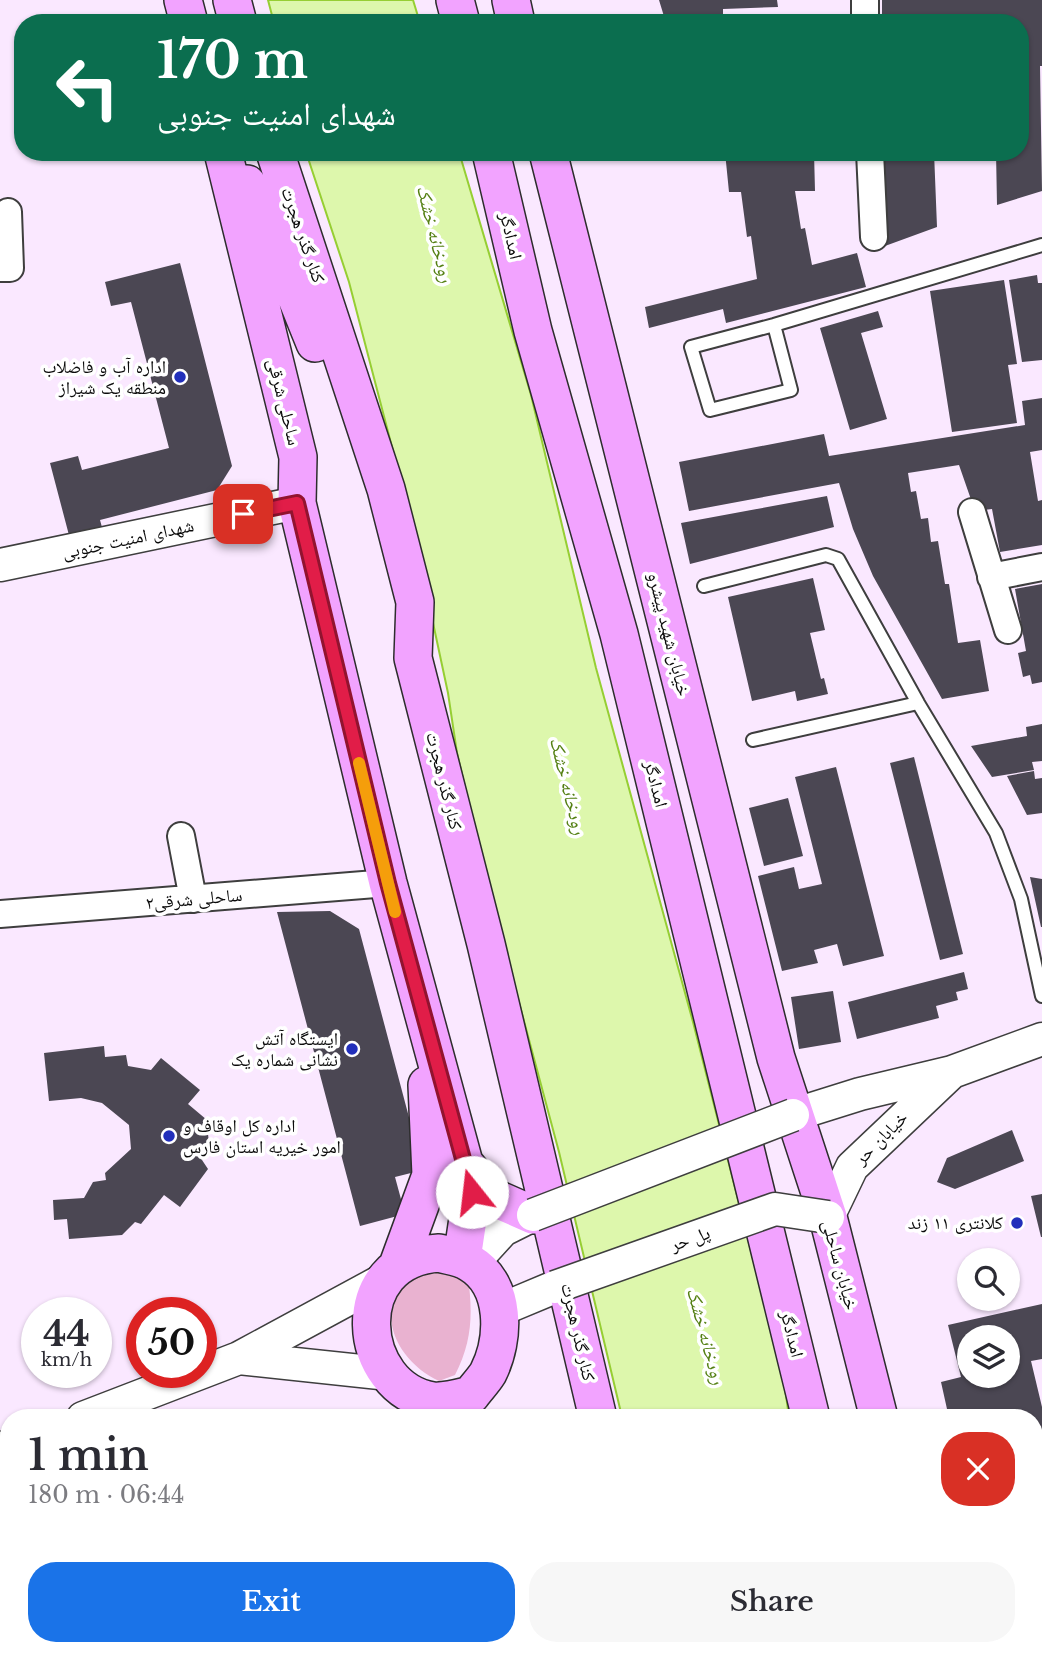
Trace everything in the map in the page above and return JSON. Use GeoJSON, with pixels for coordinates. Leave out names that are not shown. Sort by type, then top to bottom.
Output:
{"type":"FeatureCollection","features":[{"type":"Feature","properties":{"kind":"main road"},"geometry":{"type":"LineString","coordinates":[[200,161],[274,457],[297,503]]}},
{"type":"Feature","properties":{"kind":"main road","name":"ساحلی شرقی"},"geometry":{"type":"LineString","coordinates":[[225,161],[298,457],[297,503],[388,883],[472,1192],[467,1261]]}},
{"type":"Feature","properties":{"kind":"main road"},"geometry":{"type":"LineString","coordinates":[[236,161],[266,222],[312,335],[413,658]]}},
{"type":"Feature","properties":{"kind":"main road","name":"کنار گذر هجرت"},"geometry":{"type":"LineString","coordinates":[[278,161],[386,489],[415,602],[413,658],[486,944],[596,1409]]}},
{"type":"Feature","properties":{"kind":"main road","name":"امدادگر"},"geometry":{"type":"LineString","coordinates":[[493,161],[533,331],[619,634],[811,1409]]}},
{"type":"Feature","properties":{"kind":"main road","name":"خیابان شهید پیشرو"},"geometry":{"type":"LineString","coordinates":[[550,161],[793,1115]]}},
{"type":"Feature","properties":{"kind":"main road","name":"ساحلی شرقی"},"geometry":{"type":"LineString","coordinates":[[391,1272],[431,1175],[424,1021]]}},
{"type":"Feature","properties":{"kind":"main road","name":"خیابان ساحلی"},"geometry":{"type":"LineString","coordinates":[[793,1115],[828,1217],[876,1409]]}},
{"type":"Feature","properties":{"kind":"main road"},"geometry":{"type":"LineString","coordinates":[[464,1163],[492,1197],[533,1215]]}},
{"type":"Feature","properties":{"kind":"main road"},"geometry":{"type":"LineString","coordinates":[[424,1254],[439,1254],[467,1261],[485,1277],[495,1292],[500,1310],[500,1328],[487,1373],[467,1406],[448,1400],[433,1401],[403,1394],[378,1356],[371,1315],[375,1294],[391,1272],[424,1254]]}},
{"type":"Feature","properties":{"kind":"street"},"geometry":{"type":"LineString","coordinates":[[870,161],[874,237]]}},
{"type":"Feature","properties":{"kind":"street"},"geometry":{"type":"LineString","coordinates":[[0,268],[10,268],[8,212]]}},
{"type":"Feature","properties":{"kind":"street","name":"شهدای امنیت جنوبی"},"geometry":{"type":"LineString","coordinates":[[0,565],[297,503]]}},
{"type":"Feature","properties":{"kind":"street"},"geometry":{"type":"LineString","coordinates":[[972,512],[1008,629]]}},
{"type":"Feature","properties":{"kind":"street"},"geometry":{"type":"LineString","coordinates":[[991,577],[1042,567]]}},
{"type":"Feature","properties":{"kind":"street"},"geometry":{"type":"LineString","coordinates":[[181,836],[193,899]]}},
{"type":"Feature","properties":{"kind":"street","name":"ساحلی شرقی۲"},"geometry":{"type":"LineString","coordinates":[[0,914],[388,883]]}},
{"type":"Feature","properties":{"kind":"street","name":"خیابان حر"},"geometry":{"type":"LineString","coordinates":[[793,1115],[860,1094],[952,1072],[1042,1039]]}},
{"type":"Feature","properties":{"kind":"street","name":"خیابان حر"},"geometry":{"type":"LineString","coordinates":[[828,1217],[852,1167],[883,1134],[952,1072]]}},
{"type":"Feature","properties":{"kind":"street"},"geometry":{"type":"LineString","coordinates":[[467,1261],[503,1230],[533,1215],[793,1115]]}},
{"type":"Feature","properties":{"kind":"street","name":"پل حر"},"geometry":{"type":"LineString","coordinates":[[500,1310],[555,1287],[775,1209],[828,1217]]}},
{"type":"Feature","properties":{"kind":"street"},"geometry":{"type":"LineString","coordinates":[[126,1409],[239,1357],[391,1272]]}},
{"type":"Feature","properties":{"kind":"street"},"geometry":{"type":"LineString","coordinates":[[239,1357],[403,1394]]}},
{"type":"Feature","properties":{"kind":"lane"},"geometry":{"type":"LineString","coordinates":[[774,325],[792,390],[710,410],[691,347],[1026,252],[1042,245]]}},
{"type":"Feature","properties":{"kind":"lane"},"geometry":{"type":"LineString","coordinates":[[704,586],[826,555],[838,559],[918,703],[996,833],[1021,899],[1042,996]]}},
{"type":"Feature","properties":{"kind":"lane"},"geometry":{"type":"LineString","coordinates":[[753,740],[918,703]]}},
{"type":"Feature","properties":{"kind":"shaded area"},"geometry":{"type":"Polygon","coordinates":[[[426,1260],[468,1277],[470,1290],[470,1328],[461,1363],[455,1375],[439,1381],[414,1364],[396,1340],[392,1326],[394,1297],[402,1283],[426,1260]]]}},
{"type":"Feature","properties":{"kind":"water"},"geometry":{"type":"Polygon","coordinates":[[[268,0],[413,0],[417,14],[272,14],[268,0]]]}},
{"type":"Feature","properties":{"kind":"water","name":"رودخانه خشک"},"geometry":{"type":"Polygon","coordinates":[[[309,161],[462,161],[531,395],[596,668],[693,1022],[784,1381],[788,1409],[620,1409],[559,1152],[490,894],[457,753],[448,693],[411,520],[349,282],[309,161]]]}},
{"type":"Feature","properties":{"kind":"building"},"geometry":{"type":"Polygon","coordinates":[[[659,0],[777,0],[778,7],[723,9],[723,14],[663,14],[659,0]]]}},
{"type":"Feature","properties":{"kind":"building"},"geometry":{"type":"Polygon","coordinates":[[[882,0],[1042,0],[1042,191],[997,205],[996,161],[1029,161],[1029,14],[882,14],[882,0]]]}},
{"type":"Feature","properties":{"kind":"building"},"geometry":{"type":"Polygon","coordinates":[[[726,161],[814,161],[815,191],[795,191],[801,229],[805,228],[812,265],[857,253],[866,287],[726,323],[723,309],[649,328],[645,307],[757,279],[751,236],[747,237],[741,192],[729,192],[726,161]]]}},
{"type":"Feature","properties":{"kind":"building"},"geometry":{"type":"Polygon","coordinates":[[[883,161],[934,161],[937,227],[885,246],[883,161]]]}},
{"type":"Feature","properties":{"kind":"building","name":"اداره آب و فاضلاب منطقه یک شیراز"},"geometry":{"type":"Polygon","coordinates":[[[180,263],[232,466],[217,490],[100,520],[103,531],[70,539],[50,463],[78,456],[82,470],[169,448],[131,302],[111,306],[105,282],[180,263]]]}},
{"type":"Feature","properties":{"kind":"building"},"geometry":{"type":"Polygon","coordinates":[[[1037,275],[1038,283],[1042,283],[1042,360],[1022,362],[1009,280],[1037,275]]]}},
{"type":"Feature","properties":{"kind":"building"},"geometry":{"type":"Polygon","coordinates":[[[1004,280],[1017,364],[1008,365],[1017,423],[952,432],[930,291],[1004,280]]]}},
{"type":"Feature","properties":{"kind":"building"},"geometry":{"type":"Polygon","coordinates":[[[878,311],[883,327],[861,333],[887,419],[850,430],[820,328],[878,311]]]}},
{"type":"Feature","properties":{"kind":"building"},"geometry":{"type":"Polygon","coordinates":[[[1042,398],[1042,450],[1030,452],[1038,501],[1042,500],[1042,545],[1000,552],[992,509],[975,511],[959,465],[908,473],[911,492],[916,491],[921,519],[928,518],[931,542],[938,541],[945,584],[949,584],[958,643],[980,640],[989,691],[942,699],[873,576],[853,529],[839,483],[689,511],[679,462],[824,434],[829,456],[1025,425],[1022,401],[1042,398]]]}},
{"type":"Feature","properties":{"kind":"building"},"geometry":{"type":"Polygon","coordinates":[[[827,496],[834,527],[690,564],[681,523],[827,496]]]}},
{"type":"Feature","properties":{"kind":"building"},"geometry":{"type":"Polygon","coordinates":[[[813,578],[825,630],[810,633],[821,679],[824,678],[828,694],[797,701],[795,691],[752,701],[728,597],[813,578]]]}},
{"type":"Feature","properties":{"kind":"building"},"geometry":{"type":"Polygon","coordinates":[[[1042,584],[1042,682],[1032,684],[1030,675],[1023,677],[1018,653],[1026,651],[1015,589],[1042,584]]]}},
{"type":"Feature","properties":{"kind":"building"},"geometry":{"type":"Polygon","coordinates":[[[1042,724],[1042,761],[1032,762],[1034,770],[992,777],[971,746],[1027,736],[1026,727],[1042,724]]]}},
{"type":"Feature","properties":{"kind":"building"},"geometry":{"type":"Polygon","coordinates":[[[914,757],[963,954],[940,960],[890,763],[914,757]]]}},
{"type":"Feature","properties":{"kind":"building"},"geometry":{"type":"Polygon","coordinates":[[[836,767],[884,956],[843,966],[837,944],[814,950],[818,963],[782,971],[758,876],[794,867],[799,889],[822,884],[795,777],[836,767]]]}},
{"type":"Feature","properties":{"kind":"building"},"geometry":{"type":"Polygon","coordinates":[[[1034,771],[1035,779],[1042,778],[1042,813],[1027,815],[1007,776],[1034,771]]]}},
{"type":"Feature","properties":{"kind":"building"},"geometry":{"type":"Polygon","coordinates":[[[788,798],[803,856],[764,866],[749,808],[788,798]]]}},
{"type":"Feature","properties":{"kind":"building"},"geometry":{"type":"Polygon","coordinates":[[[1030,877],[1042,879],[1042,927],[1041,927],[1030,877]]]}},
{"type":"Feature","properties":{"kind":"building","name":"ایستگاه آتش نشانی شماره یک"},"geometry":{"type":"Polygon","coordinates":[[[330,911],[359,929],[423,1170],[395,1177],[405,1214],[360,1226],[277,912],[330,911]]]}},
{"type":"Feature","properties":{"kind":"building"},"geometry":{"type":"Polygon","coordinates":[[[964,972],[968,989],[956,992],[958,1000],[936,1006],[939,1018],[857,1039],[848,1002],[964,972]]]}},
{"type":"Feature","properties":{"kind":"building"},"geometry":{"type":"Polygon","coordinates":[[[833,991],[841,1042],[799,1049],[791,997],[833,991]]]}},
{"type":"Feature","properties":{"kind":"building","name":"اداره کل اوقاف و امور خیریه استان فارس"},"geometry":{"type":"Polygon","coordinates":[[[104,1046],[105,1057],[126,1055],[128,1066],[151,1070],[161,1058],[200,1090],[188,1104],[207,1120],[209,1146],[202,1160],[208,1169],[180,1207],[164,1195],[141,1224],[135,1222],[122,1235],[69,1239],[67,1219],[54,1220],[53,1200],[84,1198],[93,1182],[106,1180],[105,1173],[131,1149],[129,1125],[102,1103],[81,1098],[49,1101],[44,1053],[104,1046]]]}},
{"type":"Feature","properties":{"kind":"building"},"geometry":{"type":"Polygon","coordinates":[[[1012,1130],[1024,1161],[955,1189],[937,1182],[947,1158],[1012,1130]]]}},
{"type":"Feature","properties":{"kind":"building"},"geometry":{"type":"Polygon","coordinates":[[[1042,1194],[1042,1237],[1041,1237],[1031,1196],[1042,1194]]]}},
{"type":"Feature","properties":{"kind":"building"},"geometry":{"type":"Polygon","coordinates":[[[1042,1304],[1042,1359],[1031,1361],[1042,1409],[947,1409],[941,1382],[957,1378],[957,1388],[1020,1388],[1020,1325],[957,1325],[957,1361],[948,1325],[1042,1304]]]}},
{"type":"Feature","properties":{"kind":"slow traffic"},"geometry":{"type":"LineString","coordinates":[[359,763],[395,912]]}},
{"type":"Feature","properties":{"kind":"place","name":"اداره آب و فاضلاب منطقه یک شیراز"},"geometry":{"type":"Point","coordinates":[180,377]}},
{"type":"Feature","properties":{"kind":"place","name":"ایستگاه آتش نشانی شماره یک"},"geometry":{"type":"Point","coordinates":[352,1049]}},
{"type":"Feature","properties":{"kind":"place","name":"اداره کل اوقاف و امور خیریه استان فارس"},"geometry":{"type":"Point","coordinates":[169,1136]}},
{"type":"Feature","properties":{"kind":"place","name":"کلانتری ۱۱ زند"},"geometry":{"type":"Point","coordinates":[1017,1223]}},
{"type":"Feature","properties":{"kind":"route"},"geometry":{"type":"LineString","coordinates":[[243,514],[297,503],[388,883],[472,1192]]}}]}
